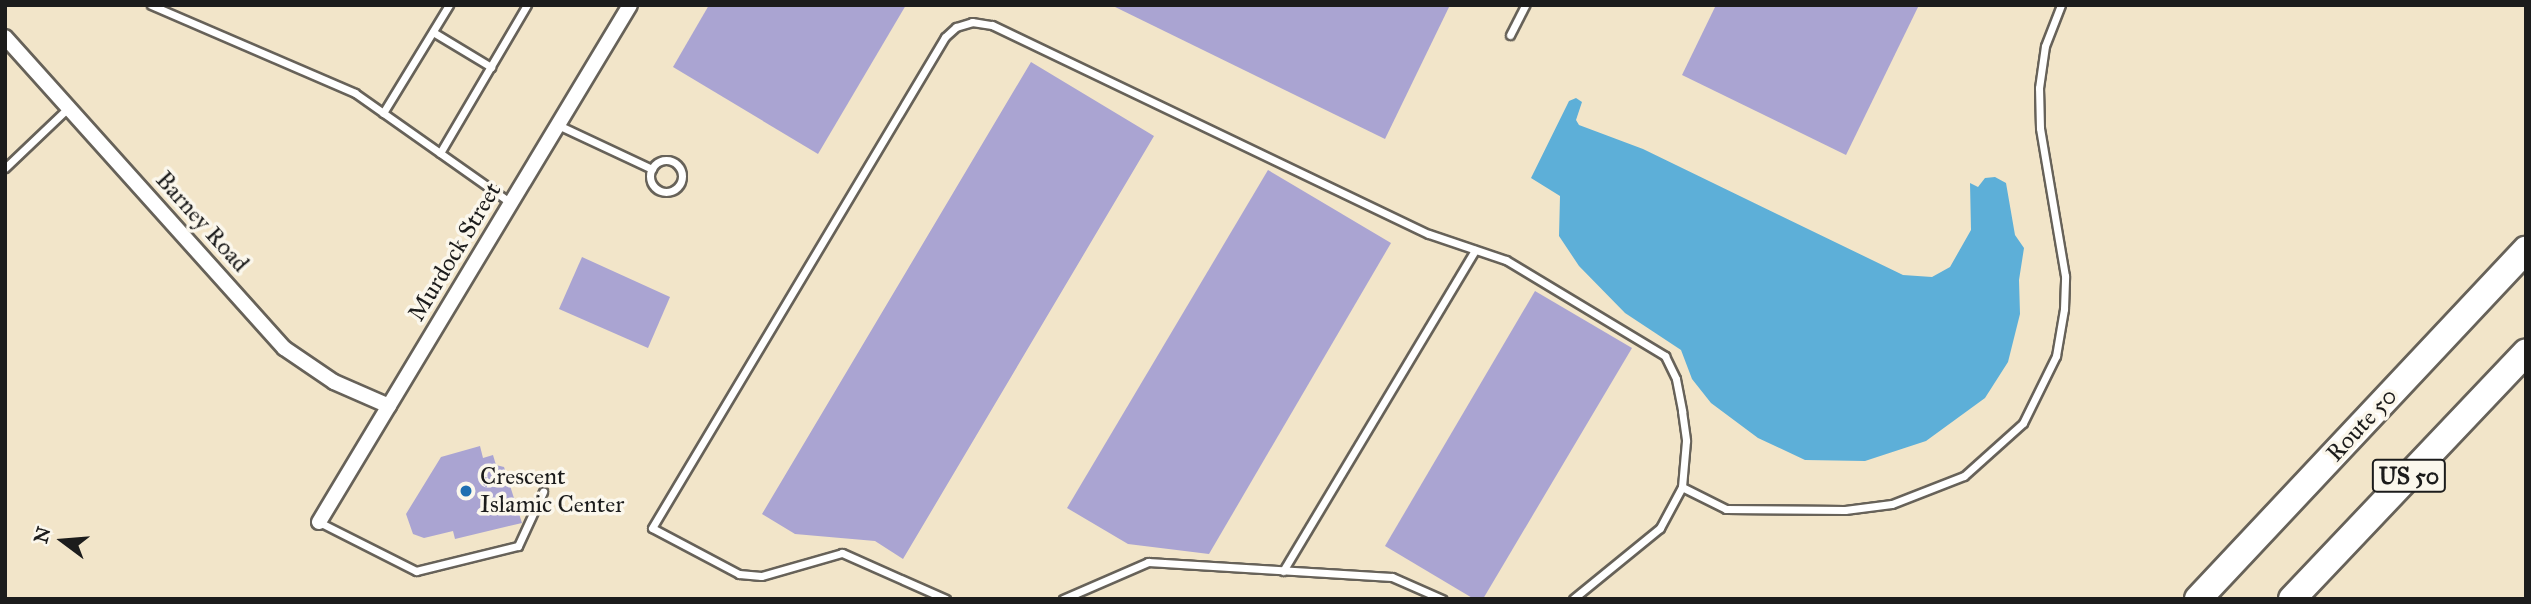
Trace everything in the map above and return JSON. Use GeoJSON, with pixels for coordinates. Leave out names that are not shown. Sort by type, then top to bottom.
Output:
{"type":"FeatureCollection","features":[{"type":"Feature","properties":{"kind":"highway","name":"Route 50"},"geometry":{"type":"LineString","coordinates":[[2198,599],[2526,250]]}},
{"type":"Feature","properties":{"kind":"highway","name":"US 50"},"geometry":{"type":"LineString","coordinates":[[2292,599],[2526,352]]}},
{"type":"Feature","properties":{"kind":"street","name":"Murdock Street"},"geometry":{"type":"LineString","coordinates":[[319,522],[629,5]]}},
{"type":"Feature","properties":{"kind":"street","name":"Barney Road"},"geometry":{"type":"LineString","coordinates":[[5,37],[284,348],[334,382],[389,406]]}},
{"type":"Feature","properties":{"kind":"lane"},"geometry":{"type":"LineString","coordinates":[[151,5],[355,93],[511,203]]}},
{"type":"Feature","properties":{"kind":"lane"},"geometry":{"type":"LineString","coordinates":[[383,113],[449,5]]}},
{"type":"Feature","properties":{"kind":"lane"},"geometry":{"type":"LineString","coordinates":[[440,153],[527,5]]}},
{"type":"Feature","properties":{"kind":"lane"},"geometry":{"type":"LineString","coordinates":[[1510,35],[1525,5]]}},
{"type":"Feature","properties":{"kind":"lane"},"geometry":{"type":"LineString","coordinates":[[1682,487],[1726,509],[1845,510],[1892,504],[1964,476],[2023,423],[2056,356],[2064,309],[2065,276],[2040,128],[2039,88],[2045,46],[2062,5]]}},
{"type":"Feature","properties":{"kind":"lane"},"geometry":{"type":"LineString","coordinates":[[946,599],[842,553],[761,576],[739,574],[652,528],[945,37],[956,27],[972,22],[992,25],[1429,234],[1506,260],[1664,356],[1676,379],[1682,411],[1686,441],[1682,487],[1661,528],[1573,599]]}},
{"type":"Feature","properties":{"kind":"lane"},"geometry":{"type":"LineString","coordinates":[[433,32],[491,67]]}},
{"type":"Feature","properties":{"kind":"lane"},"geometry":{"type":"LineString","coordinates":[[5,168],[68,108]]}},
{"type":"Feature","properties":{"kind":"lane"},"geometry":{"type":"LineString","coordinates":[[558,125],[652,169]]}},
{"type":"Feature","properties":{"kind":"lane"},"geometry":{"type":"LineString","coordinates":[[664,160],[674,162],[681,170],[680,185],[667,193],[656,189],[651,180],[652,169],[664,160]]}},
{"type":"Feature","properties":{"kind":"lane"},"geometry":{"type":"LineString","coordinates":[[1283,571],[1475,250]]}},
{"type":"Feature","properties":{"kind":"lane"},"geometry":{"type":"LineString","coordinates":[[319,522],[416,570],[518,546],[543,492]]}},
{"type":"Feature","properties":{"kind":"lane"},"geometry":{"type":"LineString","coordinates":[[1063,599],[1148,562],[1392,577],[1442,599]]}},
{"type":"Feature","properties":{"kind":"water"},"geometry":{"type":"Polygon","coordinates":[[[1576,98],[1582,102],[1576,120],[1579,125],[1643,149],[1903,275],[1932,277],[1950,267],[1971,230],[1970,183],[1978,187],[1985,178],[1995,177],[2006,183],[2015,235],[2024,248],[2019,280],[2020,314],[2008,362],[1985,398],[1926,441],[1865,461],[1805,460],[1758,438],[1711,403],[1692,379],[1681,350],[1625,313],[1579,266],[1559,236],[1560,196],[1531,178],[1569,101],[1576,98]]]}},
{"type":"Feature","properties":{"kind":"building"},"geometry":{"type":"Polygon","coordinates":[[[709,5],[906,5],[818,154],[673,67],[709,5]]]}},
{"type":"Feature","properties":{"kind":"building"},"geometry":{"type":"Polygon","coordinates":[[[1111,5],[1450,5],[1385,139],[1111,5]]]}},
{"type":"Feature","properties":{"kind":"building"},"geometry":{"type":"Polygon","coordinates":[[[1716,5],[1919,5],[1846,155],[1682,75],[1716,5]]]}},
{"type":"Feature","properties":{"kind":"building"},"geometry":{"type":"Polygon","coordinates":[[[1031,62],[1154,136],[903,559],[875,541],[795,534],[762,514],[1031,62]]]}},
{"type":"Feature","properties":{"kind":"building"},"geometry":{"type":"Polygon","coordinates":[[[1268,170],[1391,243],[1209,554],[1128,544],[1067,508],[1268,170]]]}},
{"type":"Feature","properties":{"kind":"building"},"geometry":{"type":"Polygon","coordinates":[[[582,257],[670,297],[648,348],[559,309],[582,257]]]}},
{"type":"Feature","properties":{"kind":"building"},"geometry":{"type":"Polygon","coordinates":[[[1535,291],[1632,348],[1483,599],[1474,599],[1385,546],[1535,291]]]}},
{"type":"Feature","properties":{"kind":"building","name":"Crescent Islamic Center"},"geometry":{"type":"Polygon","coordinates":[[[480,446],[483,458],[493,455],[496,465],[504,467],[522,523],[455,539],[453,531],[424,538],[413,534],[406,514],[441,457],[480,446]]]}},
{"type":"Feature","properties":{"kind":"place","name":"Crescent Islamic Center"},"geometry":{"type":"Point","coordinates":[466,491]}}]}
